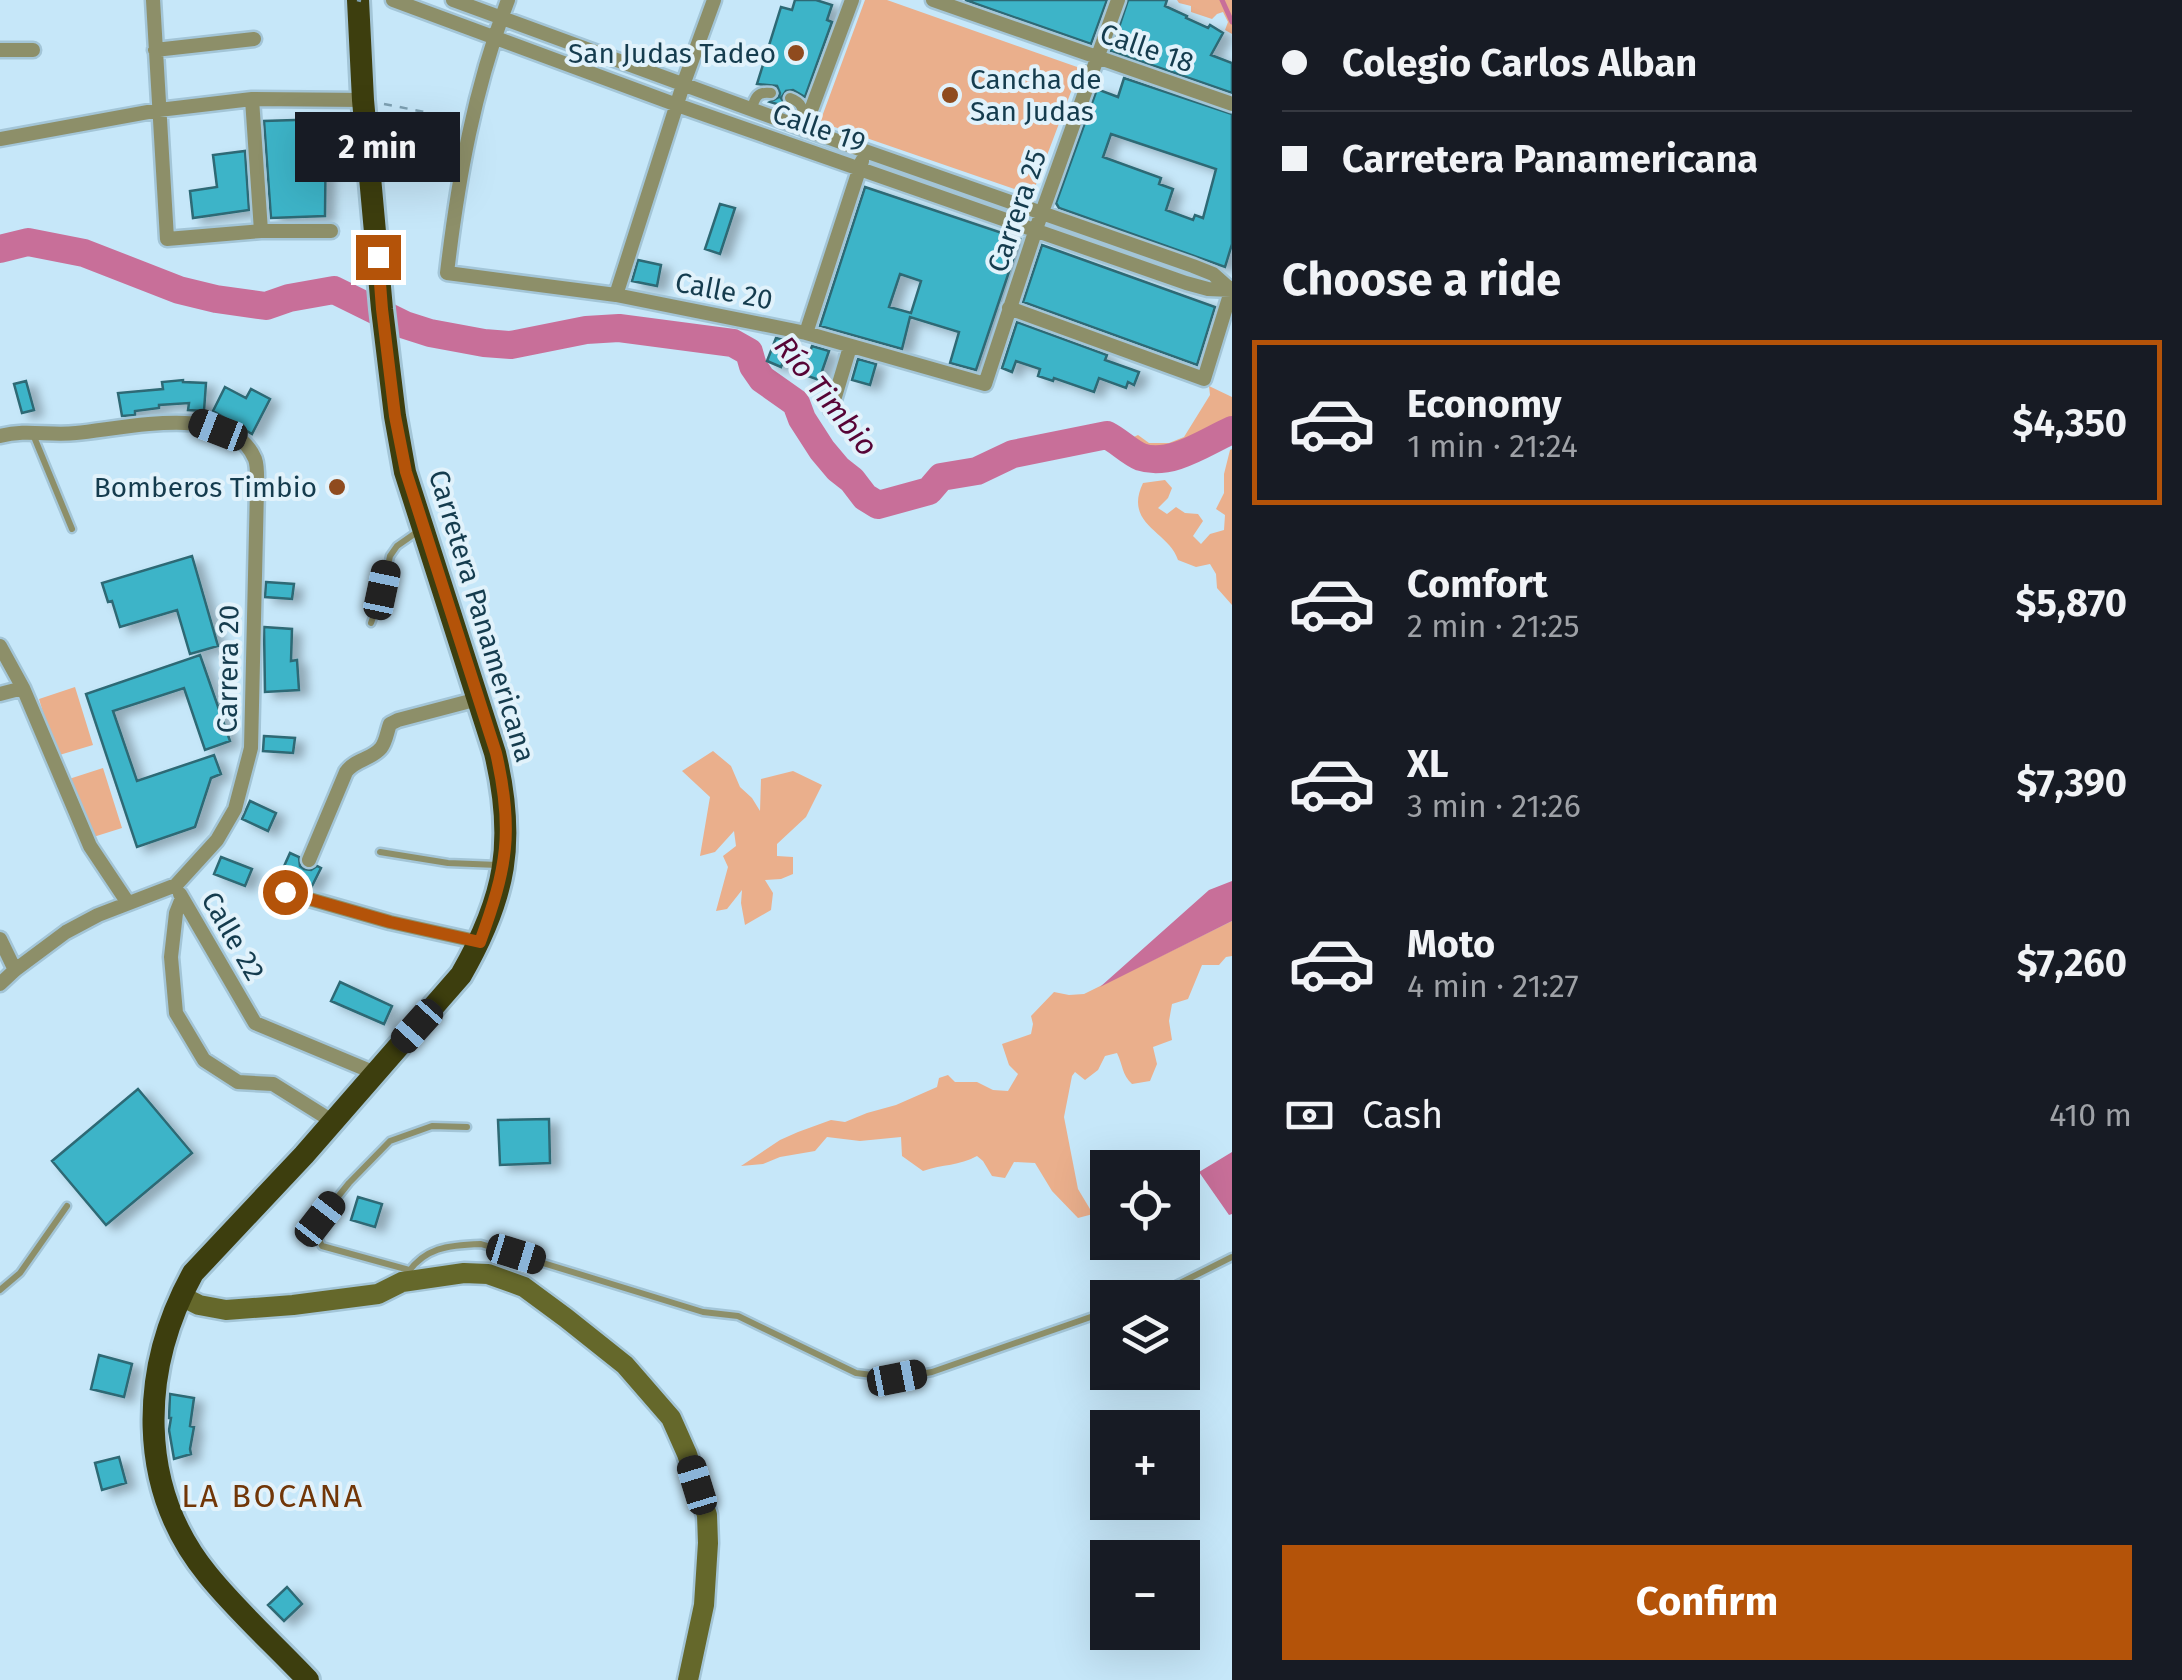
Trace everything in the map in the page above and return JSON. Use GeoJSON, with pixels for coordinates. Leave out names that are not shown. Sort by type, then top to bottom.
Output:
{"type":"FeatureCollection","features":[{"type":"Feature","properties":{"kind":"highway","name":"Carretera Panamericana"},"geometry":{"type":"LineString","coordinates":[[308,1680],[207,1574],[173,1520],[160,1484],[153,1446],[158,1361],[181,1296],[194,1273],[304,1155],[461,975],[480,942],[494,902],[508,829],[496,753],[422,529],[395,416],[363,100],[359,0]]}},
{"type":"Feature","properties":{"kind":"main road"},"geometry":{"type":"LineString","coordinates":[[181,1296],[199,1306],[226,1310],[378,1294],[406,1276],[464,1273],[488,1274],[524,1287],[625,1365],[670,1418],[688,1454],[706,1515],[708,1543],[704,1606],[688,1680]]}},
{"type":"Feature","properties":{"kind":"street"},"geometry":{"type":"LineString","coordinates":[[153,0],[167,239],[261,231],[331,231]]}},
{"type":"Feature","properties":{"kind":"street","name":"Calle 19"},"geometry":{"type":"LineString","coordinates":[[392,0],[1186,283],[1232,290]]}},
{"type":"Feature","properties":{"kind":"street","name":"Calle 19"},"geometry":{"type":"LineString","coordinates":[[454,0],[865,151],[1194,266],[1213,274],[1232,290]]}},
{"type":"Feature","properties":{"kind":"street"},"geometry":{"type":"LineString","coordinates":[[470,121],[508,0]]}},
{"type":"Feature","properties":{"kind":"street"},"geometry":{"type":"LineString","coordinates":[[616,295],[682,85],[714,0]]}},
{"type":"Feature","properties":{"kind":"street"},"geometry":{"type":"LineString","coordinates":[[802,128],[852,0]]}},
{"type":"Feature","properties":{"kind":"street","name":"Calle 18"},"geometry":{"type":"LineString","coordinates":[[933,0],[1232,104]]}},
{"type":"Feature","properties":{"kind":"street","name":"Carrera 25"},"geometry":{"type":"LineString","coordinates":[[985,384],[1118,0]]}},
{"type":"Feature","properties":{"kind":"street"},"geometry":{"type":"LineString","coordinates":[[156,50],[254,40]]}},
{"type":"Feature","properties":{"kind":"street"},"geometry":{"type":"LineString","coordinates":[[0,50],[33,50]]}},
{"type":"Feature","properties":{"kind":"street"},"geometry":{"type":"LineString","coordinates":[[751,110],[756,96],[771,93]]}},
{"type":"Feature","properties":{"kind":"street"},"geometry":{"type":"LineString","coordinates":[[790,98],[802,108],[802,128]]}},
{"type":"Feature","properties":{"kind":"street"},"geometry":{"type":"LineString","coordinates":[[0,139],[159,110],[252,99],[363,100]]}},
{"type":"Feature","properties":{"kind":"street"},"geometry":{"type":"LineString","coordinates":[[252,99],[261,231]]}},
{"type":"Feature","properties":{"kind":"street","name":"Calle 20"},"geometry":{"type":"LineString","coordinates":[[470,121],[447,273],[616,295],[806,334],[985,384]]}},
{"type":"Feature","properties":{"kind":"street"},"geometry":{"type":"LineString","coordinates":[[806,334],[865,151]]}},
{"type":"Feature","properties":{"kind":"street"},"geometry":{"type":"LineString","coordinates":[[1009,308],[1204,379],[1232,290]]}},
{"type":"Feature","properties":{"kind":"street"},"geometry":{"type":"LineString","coordinates":[[830,410],[850,347]]}},
{"type":"Feature","properties":{"kind":"street","name":"Carrera 20"},"geometry":{"type":"LineString","coordinates":[[32,431],[72,434],[164,422],[198,422],[239,437],[256,460],[251,748],[235,810],[179,892]]}},
{"type":"Feature","properties":{"kind":"street"},"geometry":{"type":"LineString","coordinates":[[0,436],[32,431]]}},
{"type":"Feature","properties":{"kind":"street"},"geometry":{"type":"LineString","coordinates":[[0,646],[90,846],[128,903]]}},
{"type":"Feature","properties":{"kind":"street"},"geometry":{"type":"LineString","coordinates":[[0,694],[22,688]]}},
{"type":"Feature","properties":{"kind":"street"},"geometry":{"type":"LineString","coordinates":[[309,860],[346,772],[353,762],[380,750],[390,724],[478,699]]}},
{"type":"Feature","properties":{"kind":"street"},"geometry":{"type":"LineString","coordinates":[[179,892],[171,957],[176,1013],[204,1060],[238,1082],[273,1084],[332,1121]]}},
{"type":"Feature","properties":{"kind":"street","name":"Calle 22"},"geometry":{"type":"LineString","coordinates":[[0,984],[66,932],[98,915],[128,903],[179,892],[255,1023],[375,1073]]}},
{"type":"Feature","properties":{"kind":"street"},"geometry":{"type":"LineString","coordinates":[[285,892],[480,942]]}},
{"type":"Feature","properties":{"kind":"street"},"geometry":{"type":"LineString","coordinates":[[0,939],[16,970]]}},
{"type":"Feature","properties":{"kind":"lane"},"geometry":{"type":"LineString","coordinates":[[32,431],[72,529]]}},
{"type":"Feature","properties":{"kind":"lane"},"geometry":{"type":"LineString","coordinates":[[371,623],[390,556],[422,529]]}},
{"type":"Feature","properties":{"kind":"lane"},"geometry":{"type":"LineString","coordinates":[[380,852],[448,863],[504,865]]}},
{"type":"Feature","properties":{"kind":"lane"},"geometry":{"type":"LineString","coordinates":[[467,1127],[432,1126],[390,1141],[348,1183],[320,1219],[317,1236],[322,1246],[406,1276],[418,1259],[434,1249],[450,1244],[481,1244],[703,1312],[738,1316],[856,1373],[897,1378],[932,1372],[1090,1317]]}},
{"type":"Feature","properties":{"kind":"lane"},"geometry":{"type":"LineString","coordinates":[[0,1290],[20,1272],[68,1206]]}},
{"type":"Feature","properties":{"kind":"lane"},"geometry":{"type":"LineString","coordinates":[[1186,1280],[1232,1257]]}},
{"type":"Feature","properties":{"kind":"path"},"geometry":{"type":"LineString","coordinates":[[363,100],[470,121]]}},
{"type":"Feature","properties":{"kind":"shaded area","name":"Cancha de San Judas"},"geometry":{"type":"Polygon","coordinates":[[[865,0],[887,0],[1080,68],[1032,195],[820,122],[865,0]]]}},
{"type":"Feature","properties":{"kind":"shaded area"},"geometry":{"type":"Polygon","coordinates":[[[1177,0],[1232,0],[1232,34],[1225,30],[1228,22],[1223,12],[1212,19],[1191,12],[1191,6],[1177,0]]]}},
{"type":"Feature","properties":{"kind":"shaded area"},"geometry":{"type":"Polygon","coordinates":[[[1209,386],[1232,397],[1232,424],[1165,455],[1139,451],[1127,440],[1138,435],[1149,443],[1169,443],[1184,437],[1210,395],[1209,386]]]}},
{"type":"Feature","properties":{"kind":"shaded area"},"geometry":{"type":"Polygon","coordinates":[[[1232,449],[1232,605],[1217,588],[1210,564],[1196,567],[1178,560],[1143,518],[1138,497],[1143,483],[1165,480],[1172,488],[1158,508],[1167,514],[1176,507],[1198,514],[1203,521],[1193,536],[1201,544],[1210,534],[1224,530],[1225,515],[1216,509],[1224,493],[1224,474],[1232,449]]]}},
{"type":"Feature","properties":{"kind":"shaded area"},"geometry":{"type":"Polygon","coordinates":[[[75,687],[93,745],[56,756],[39,699],[75,687]]]}},
{"type":"Feature","properties":{"kind":"shaded area"},"geometry":{"type":"Polygon","coordinates":[[[713,751],[731,766],[740,787],[760,811],[761,779],[793,771],[822,785],[806,817],[777,844],[777,856],[793,857],[793,874],[765,880],[773,893],[771,910],[745,925],[742,890],[727,909],[716,911],[728,867],[723,856],[736,846],[734,831],[715,852],[700,856],[710,797],[682,771],[713,751]]]}},
{"type":"Feature","properties":{"kind":"shaded area"},"geometry":{"type":"Polygon","coordinates":[[[103,768],[122,828],[87,839],[69,779],[103,768]]]}},
{"type":"Feature","properties":{"kind":"shaded area"},"geometry":{"type":"Polygon","coordinates":[[[1232,881],[1232,921],[1100,987],[1209,890],[1232,881]]]}},
{"type":"Feature","properties":{"kind":"shaded area"},"geometry":{"type":"Polygon","coordinates":[[[1232,921],[1232,956],[1219,965],[1202,965],[1188,999],[1172,1004],[1172,1040],[1153,1047],[1157,1064],[1150,1081],[1132,1084],[1117,1053],[1105,1056],[1098,1070],[1085,1080],[1075,1072],[1072,1076],[1064,1117],[1078,1189],[1090,1215],[1078,1218],[1052,1191],[1035,1163],[1014,1162],[1005,1178],[992,1176],[977,1156],[923,1171],[902,1156],[901,1137],[860,1141],[827,1137],[815,1151],[741,1166],[798,1132],[896,1105],[937,1087],[939,1078],[948,1075],[955,1082],[977,1082],[993,1090],[1008,1091],[1018,1074],[1009,1065],[1002,1044],[1031,1034],[1031,1016],[1054,992],[1084,994],[1232,921]]]}},
{"type":"Feature","properties":{"kind":"shaded area"},"geometry":{"type":"Polygon","coordinates":[[[1232,1152],[1232,1214],[1229,1215],[1200,1171],[1232,1152]]]}},
{"type":"Feature","properties":{"kind":"building","name":"San Judas Tadeo"},"geometry":{"type":"Polygon","coordinates":[[[795,0],[832,5],[827,20],[832,22],[805,97],[793,90],[786,91],[781,98],[787,107],[770,102],[779,97],[777,86],[757,84],[781,7],[792,10],[795,0]]]}},
{"type":"Feature","properties":{"kind":"building"},"geometry":{"type":"Polygon","coordinates":[[[965,0],[1107,0],[1091,44],[965,0]]]}},
{"type":"Feature","properties":{"kind":"building"},"geometry":{"type":"Polygon","coordinates":[[[1128,0],[1167,0],[1165,6],[1223,33],[1211,55],[1232,63],[1232,93],[1111,51],[1128,0]]]}},
{"type":"Feature","properties":{"kind":"building"},"geometry":{"type":"Polygon","coordinates":[[[1124,78],[1232,114],[1232,244],[1225,267],[1059,208],[1056,203],[1097,89],[1118,97],[1124,78]],[[1111,134],[1103,157],[1161,178],[1159,184],[1173,189],[1166,210],[1193,220],[1195,215],[1203,218],[1216,169],[1111,134]]]}},
{"type":"Feature","properties":{"kind":"building"},"geometry":{"type":"Polygon","coordinates":[[[326,119],[325,216],[271,218],[264,121],[326,119]]]}},
{"type":"Feature","properties":{"kind":"building"},"geometry":{"type":"Polygon","coordinates":[[[245,151],[249,210],[193,218],[190,191],[217,187],[213,155],[245,151]]]}},
{"type":"Feature","properties":{"kind":"building"},"geometry":{"type":"Polygon","coordinates":[[[865,187],[1020,239],[976,370],[950,363],[959,332],[910,317],[902,349],[820,326],[865,187]],[[900,274],[889,307],[911,313],[921,281],[900,274]]]}},
{"type":"Feature","properties":{"kind":"building"},"geometry":{"type":"Polygon","coordinates":[[[720,204],[735,208],[720,254],[705,249],[720,204]]]}},
{"type":"Feature","properties":{"kind":"building"},"geometry":{"type":"Polygon","coordinates":[[[1042,245],[1215,307],[1197,365],[1023,302],[1042,245]]]}},
{"type":"Feature","properties":{"kind":"building"},"geometry":{"type":"Polygon","coordinates":[[[638,260],[661,265],[657,286],[632,281],[638,260]]]}},
{"type":"Feature","properties":{"kind":"building"},"geometry":{"type":"Polygon","coordinates":[[[1017,322],[1107,355],[1105,360],[1139,372],[1134,385],[1128,382],[1126,388],[1099,378],[1094,392],[1038,376],[1040,369],[1016,361],[1012,372],[1002,368],[1017,322]]]}},
{"type":"Feature","properties":{"kind":"building"},"geometry":{"type":"Polygon","coordinates":[[[776,338],[791,341],[781,367],[767,361],[776,338]]]}},
{"type":"Feature","properties":{"kind":"building"},"geometry":{"type":"Polygon","coordinates":[[[812,346],[829,351],[819,380],[802,374],[812,346]]]}},
{"type":"Feature","properties":{"kind":"building"},"geometry":{"type":"Polygon","coordinates":[[[858,359],[876,364],[870,385],[852,380],[858,359]]]}},
{"type":"Feature","properties":{"kind":"building"},"geometry":{"type":"Polygon","coordinates":[[[26,381],[34,410],[22,413],[14,384],[26,381]]]}},
{"type":"Feature","properties":{"kind":"building"},"geometry":{"type":"Polygon","coordinates":[[[162,382],[206,383],[204,411],[188,410],[189,403],[159,405],[122,416],[118,393],[163,389],[162,382]]]}},
{"type":"Feature","properties":{"kind":"building"},"geometry":{"type":"Polygon","coordinates":[[[225,387],[246,398],[251,389],[270,399],[252,434],[213,411],[225,387]]]}},
{"type":"Feature","properties":{"kind":"building"},"geometry":{"type":"Polygon","coordinates":[[[192,556],[218,646],[190,654],[177,610],[120,627],[102,583],[192,556]]]}},
{"type":"Feature","properties":{"kind":"building"},"geometry":{"type":"Polygon","coordinates":[[[266,582],[294,584],[292,599],[265,597],[266,582]]]}},
{"type":"Feature","properties":{"kind":"building"},"geometry":{"type":"Polygon","coordinates":[[[264,627],[292,629],[291,661],[297,660],[299,690],[265,692],[264,627]]]}},
{"type":"Feature","properties":{"kind":"building"},"geometry":{"type":"Polygon","coordinates":[[[200,655],[230,741],[205,750],[184,688],[113,711],[137,781],[214,755],[221,774],[211,778],[195,827],[137,847],[86,694],[200,655]]]}},
{"type":"Feature","properties":{"kind":"building"},"geometry":{"type":"Polygon","coordinates":[[[264,736],[295,738],[293,753],[263,751],[264,736]]]}},
{"type":"Feature","properties":{"kind":"building"},"geometry":{"type":"Polygon","coordinates":[[[250,801],[276,813],[268,831],[242,819],[250,801]]]}},
{"type":"Feature","properties":{"kind":"building"},"geometry":{"type":"Polygon","coordinates":[[[290,853],[299,857],[304,869],[321,868],[311,888],[281,873],[290,853]]]}},
{"type":"Feature","properties":{"kind":"building"},"geometry":{"type":"Polygon","coordinates":[[[221,857],[252,869],[245,886],[214,874],[221,857]]]}},
{"type":"Feature","properties":{"kind":"building"},"geometry":{"type":"Polygon","coordinates":[[[340,982],[392,1006],[384,1024],[331,1001],[340,982]]]}},
{"type":"Feature","properties":{"kind":"building"},"geometry":{"type":"Polygon","coordinates":[[[138,1089],[192,1153],[106,1225],[52,1161],[138,1089]]]}},
{"type":"Feature","properties":{"kind":"building"},"geometry":{"type":"Polygon","coordinates":[[[549,1119],[550,1163],[500,1165],[498,1120],[549,1119]]]}},
{"type":"Feature","properties":{"kind":"building"},"geometry":{"type":"Polygon","coordinates":[[[358,1197],[382,1204],[375,1227],[351,1220],[358,1197]]]}},
{"type":"Feature","properties":{"kind":"building"},"geometry":{"type":"Polygon","coordinates":[[[99,1355],[132,1364],[124,1397],[91,1389],[99,1355]]]}},
{"type":"Feature","properties":{"kind":"building"},"geometry":{"type":"Polygon","coordinates":[[[170,1394],[194,1398],[191,1454],[174,1459],[169,1430],[170,1394]]]}},
{"type":"Feature","properties":{"kind":"building"},"geometry":{"type":"Polygon","coordinates":[[[119,1457],[126,1483],[102,1490],[95,1463],[119,1457]]]}},
{"type":"Feature","properties":{"kind":"building"},"geometry":{"type":"Polygon","coordinates":[[[287,1587],[302,1604],[284,1621],[268,1605],[287,1587]]]}},
{"type":"Feature","properties":{"kind":"waterway"},"geometry":{"type":"LineString","coordinates":[[1222,0],[1232,22]]}},
{"type":"Feature","properties":{"kind":"waterway","name":"Río Timbio"},"geometry":{"type":"LineString","coordinates":[[0,249],[28,242],[84,253],[179,290],[266,306],[334,290],[405,325],[484,343],[511,345],[586,330],[619,328],[733,343],[749,352],[762,379],[796,403],[822,450],[865,497],[878,505],[929,491],[941,477],[977,471],[1013,454],[1107,435],[1141,457],[1164,459],[1232,430]]}},
{"type":"Feature","properties":{"kind":"place","name":"San Judas Tadeo"},"geometry":{"type":"Point","coordinates":[796,53]}},
{"type":"Feature","properties":{"kind":"place","name":"Cancha de San Judas"},"geometry":{"type":"Point","coordinates":[950,95]}},
{"type":"Feature","properties":{"kind":"place","name":"Bomberos Timbio"},"geometry":{"type":"Point","coordinates":[337,487]}},
{"type":"Feature","properties":{"kind":"district","name":"LA BOCANA"},"geometry":{"type":"Point","coordinates":[273,1496]}},
{"type":"Feature","properties":{"kind":"route"},"geometry":{"type":"LineString","coordinates":[[285,892],[480,942],[504,865],[508,829],[496,753],[406,472],[395,416],[378,257]]}}]}
